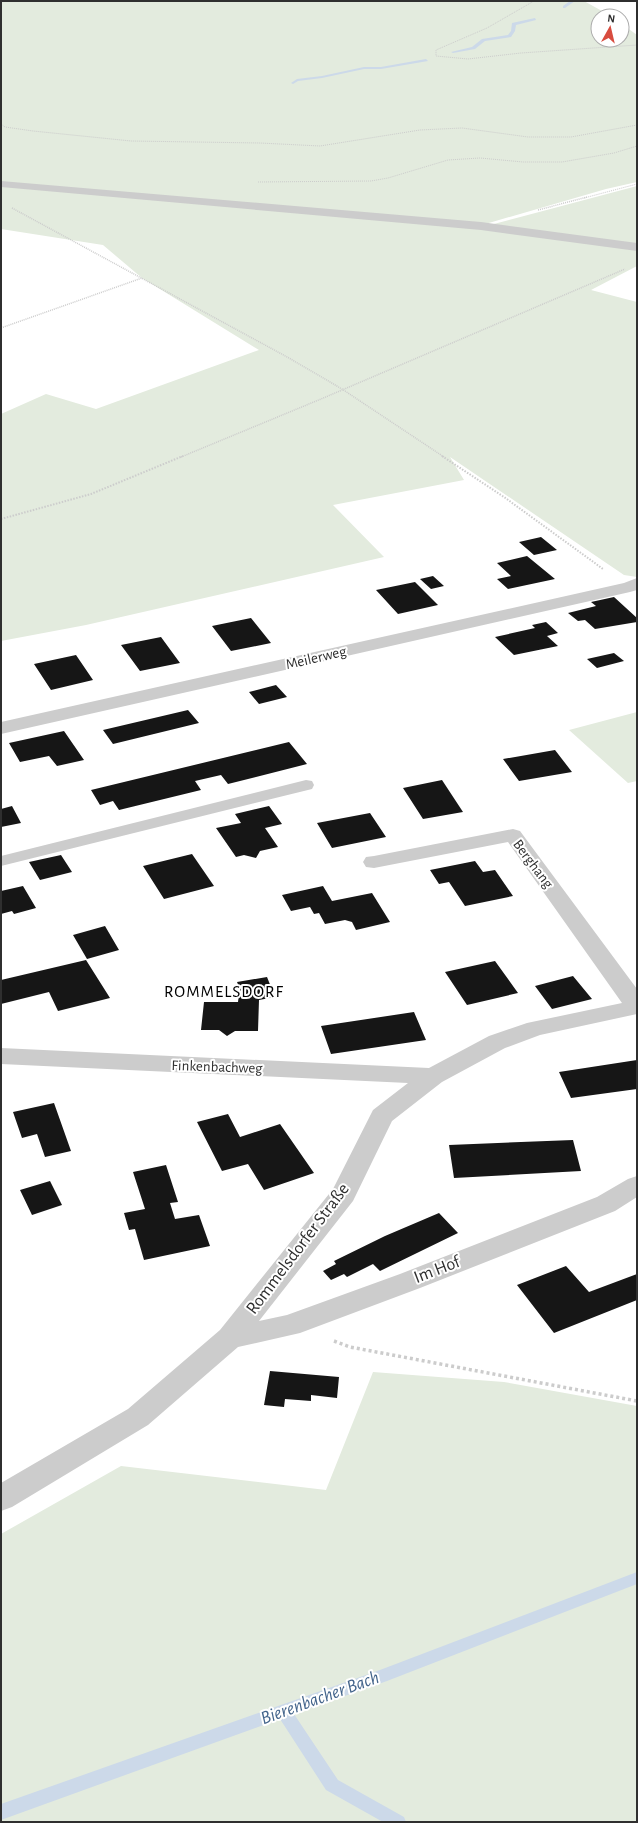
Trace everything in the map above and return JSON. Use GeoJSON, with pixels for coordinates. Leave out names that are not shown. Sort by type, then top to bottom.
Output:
{"type":"FeatureCollection","features":[{"type":"Feature","properties":{"kind":"street"},"geometry":{"type":"LineString","coordinates":[[1,184],[481,226],[637,247]]}},
{"type":"Feature","properties":{"kind":"street","name":"Meilerweg"},"geometry":{"type":"LineString","coordinates":[[1,728],[635,587]]}},
{"type":"Feature","properties":{"kind":"street","name":"Berghang"},"geometry":{"type":"LineString","coordinates":[[374,862],[513,835],[637,1007]]}},
{"type":"Feature","properties":{"kind":"street","name":"Rommelsdorfer Straße"},"geometry":{"type":"LineString","coordinates":[[1,1498],[138,1418],[230,1338],[344,1194],[382,1116],[433,1076],[497,1042],[535,1028],[637,1007]]}},
{"type":"Feature","properties":{"kind":"street","name":"Finkenbachweg"},"geometry":{"type":"LineString","coordinates":[[1,1056],[433,1076]]}},
{"type":"Feature","properties":{"kind":"street","name":"Im Hof"},"geometry":{"type":"LineString","coordinates":[[230,1338],[290,1325],[410,1281],[606,1204],[637,1185]]}},
{"type":"Feature","properties":{"kind":"lane"},"geometry":{"type":"LineString","coordinates":[[1,861],[306,785]]}},
{"type":"Feature","properties":{"kind":"path"},"geometry":{"type":"LineString","coordinates":[[534,1],[487,28],[436,50],[436,56],[451,60],[471,60],[512,53],[637,46]]}},
{"type":"Feature","properties":{"kind":"path"},"geometry":{"type":"LineString","coordinates":[[1,124],[5,127],[33,131],[131,141],[320,146],[420,130],[462,128],[528,138],[571,137],[637,125]]}},
{"type":"Feature","properties":{"kind":"path"},"geometry":{"type":"LineString","coordinates":[[256,183],[340,180],[371,181],[388,178],[448,160],[480,158],[524,162],[562,162],[614,153],[637,146]]}},
{"type":"Feature","properties":{"kind":"path"},"geometry":{"type":"LineString","coordinates":[[536,210],[637,184]]}},
{"type":"Feature","properties":{"kind":"path"},"geometry":{"type":"LineString","coordinates":[[8,206],[289,358],[342,389],[504,497],[539,524],[635,587]]}},
{"type":"Feature","properties":{"kind":"path"},"geometry":{"type":"LineString","coordinates":[[1,519],[91,494],[630,267]]}},
{"type":"Feature","properties":{"kind":"path"},"geometry":{"type":"LineString","coordinates":[[1,328],[142,278]]}},
{"type":"Feature","properties":{"kind":"path"},"geometry":{"type":"LineString","coordinates":[[290,1325],[350,1347],[637,1401]]}},
{"type":"Feature","properties":{"kind":"shaded area"},"geometry":{"type":"Polygon","coordinates":[[[1,1],[584,1],[597,8],[590,8],[590,48],[630,48],[630,30],[637,35],[637,182],[606,189],[482,225],[637,247],[637,266],[591,290],[637,302],[637,577],[624,575],[450,457],[464,480],[333,505],[384,557],[86,625],[1,641],[1,414],[46,394],[96,409],[259,350],[142,278],[103,245],[1,229],[1,1]]]}},
{"type":"Feature","properties":{"kind":"shaded area"},"geometry":{"type":"Polygon","coordinates":[[[637,186],[637,245],[490,225],[637,186]]]}},
{"type":"Feature","properties":{"kind":"shaded area"},"geometry":{"type":"Polygon","coordinates":[[[637,712],[637,781],[628,783],[569,730],[637,712]]]}},
{"type":"Feature","properties":{"kind":"shaded area"},"geometry":{"type":"Polygon","coordinates":[[[373,1372],[504,1382],[637,1406],[637,1822],[1,1822],[1,1534],[121,1466],[326,1490],[373,1372]]]}},
{"type":"Feature","properties":{"kind":"building"},"geometry":{"type":"Polygon","coordinates":[[[541,537],[557,550],[534,555],[519,542],[541,537]]]}},
{"type":"Feature","properties":{"kind":"building"},"geometry":{"type":"Polygon","coordinates":[[[527,556],[555,579],[508,589],[497,579],[511,576],[497,563],[527,556]]]}},
{"type":"Feature","properties":{"kind":"building"},"geometry":{"type":"Polygon","coordinates":[[[433,576],[444,586],[431,589],[420,579],[433,576]]]}},
{"type":"Feature","properties":{"kind":"building"},"geometry":{"type":"Polygon","coordinates":[[[415,582],[438,605],[398,614],[376,590],[415,582]]]}},
{"type":"Feature","properties":{"kind":"building"},"geometry":{"type":"Polygon","coordinates":[[[614,597],[637,618],[637,622],[595,629],[585,620],[578,621],[568,613],[596,606],[591,602],[614,597]]]}},
{"type":"Feature","properties":{"kind":"building"},"geometry":{"type":"Polygon","coordinates":[[[251,618],[271,643],[231,651],[212,626],[251,618]]]}},
{"type":"Feature","properties":{"kind":"building"},"geometry":{"type":"Polygon","coordinates":[[[546,622],[558,633],[547,636],[558,646],[514,655],[495,637],[535,628],[532,625],[546,622]]]}},
{"type":"Feature","properties":{"kind":"building"},"geometry":{"type":"Polygon","coordinates":[[[161,637],[180,663],[140,671],[121,645],[161,637]]]}},
{"type":"Feature","properties":{"kind":"building"},"geometry":{"type":"Polygon","coordinates":[[[614,653],[624,661],[597,668],[587,659],[614,653]]]}},
{"type":"Feature","properties":{"kind":"building"},"geometry":{"type":"Polygon","coordinates":[[[76,655],[93,680],[51,690],[34,664],[76,655]]]}},
{"type":"Feature","properties":{"kind":"building"},"geometry":{"type":"Polygon","coordinates":[[[276,685],[287,697],[259,704],[249,692],[276,685]]]}},
{"type":"Feature","properties":{"kind":"building"},"geometry":{"type":"Polygon","coordinates":[[[188,710],[199,723],[113,744],[103,730],[188,710]]]}},
{"type":"Feature","properties":{"kind":"building"},"geometry":{"type":"Polygon","coordinates":[[[64,731],[84,760],[57,766],[49,756],[20,762],[9,743],[64,731]]]}},
{"type":"Feature","properties":{"kind":"building"},"geometry":{"type":"Polygon","coordinates":[[[289,742],[307,764],[228,784],[221,775],[195,781],[201,790],[119,810],[113,801],[100,805],[91,790],[289,742]]]}},
{"type":"Feature","properties":{"kind":"building"},"geometry":{"type":"Polygon","coordinates":[[[555,750],[572,772],[519,781],[503,759],[555,750]]]}},
{"type":"Feature","properties":{"kind":"building"},"geometry":{"type":"Polygon","coordinates":[[[442,780],[463,812],[423,819],[403,788],[442,780]]]}},
{"type":"Feature","properties":{"kind":"building"},"geometry":{"type":"Polygon","coordinates":[[[12,806],[21,823],[1,827],[1,809],[12,806]]]}},
{"type":"Feature","properties":{"kind":"building"},"geometry":{"type":"Polygon","coordinates":[[[269,806],[282,824],[265,828],[278,847],[260,851],[256,858],[244,855],[236,857],[216,828],[241,823],[235,814],[269,806]]]}},
{"type":"Feature","properties":{"kind":"building"},"geometry":{"type":"Polygon","coordinates":[[[370,813],[386,837],[332,848],[317,823],[370,813]]]}},
{"type":"Feature","properties":{"kind":"building"},"geometry":{"type":"Polygon","coordinates":[[[192,854],[214,886],[164,899],[143,866],[192,854]]]}},
{"type":"Feature","properties":{"kind":"building"},"geometry":{"type":"Polygon","coordinates":[[[61,855],[72,872],[40,880],[29,862],[61,855]]]}},
{"type":"Feature","properties":{"kind":"building"},"geometry":{"type":"Polygon","coordinates":[[[475,861],[483,872],[495,870],[513,896],[465,906],[449,882],[439,884],[430,870],[475,861]]]}},
{"type":"Feature","properties":{"kind":"building"},"geometry":{"type":"Polygon","coordinates":[[[23,886],[36,908],[14,914],[12,911],[1,914],[1,891],[23,886]]]}},
{"type":"Feature","properties":{"kind":"building"},"geometry":{"type":"Polygon","coordinates":[[[323,886],[332,901],[372,893],[390,922],[356,930],[352,922],[345,920],[325,924],[319,913],[314,914],[310,907],[291,911],[282,895],[323,886]]]}},
{"type":"Feature","properties":{"kind":"building"},"geometry":{"type":"Polygon","coordinates":[[[105,926],[119,950],[87,959],[73,935],[105,926]]]}},
{"type":"Feature","properties":{"kind":"building"},"geometry":{"type":"Polygon","coordinates":[[[86,960],[110,998],[58,1011],[49,992],[1,1004],[1,980],[86,960]]]}},
{"type":"Feature","properties":{"kind":"building"},"geometry":{"type":"Polygon","coordinates":[[[495,961],[518,993],[467,1005],[445,972],[495,961]]]}},
{"type":"Feature","properties":{"kind":"building"},"geometry":{"type":"Polygon","coordinates":[[[573,976],[592,999],[552,1009],[535,986],[573,976]]]}},
{"type":"Feature","properties":{"kind":"building"},"geometry":{"type":"Polygon","coordinates":[[[267,977],[275,997],[259,1000],[258,1031],[235,1031],[227,1036],[219,1030],[201,1030],[204,1002],[238,1002],[239,994],[242,994],[237,982],[267,977]]]}},
{"type":"Feature","properties":{"kind":"building"},"geometry":{"type":"Polygon","coordinates":[[[414,1012],[426,1040],[331,1054],[321,1026],[414,1012]]]}},
{"type":"Feature","properties":{"kind":"building"},"geometry":{"type":"Polygon","coordinates":[[[637,1060],[637,1089],[571,1098],[559,1072],[637,1060]]]}},
{"type":"Feature","properties":{"kind":"building"},"geometry":{"type":"Polygon","coordinates":[[[54,1103],[71,1151],[45,1157],[37,1134],[22,1138],[13,1112],[54,1103]]]}},
{"type":"Feature","properties":{"kind":"building"},"geometry":{"type":"Polygon","coordinates":[[[228,1114],[240,1137],[280,1124],[314,1173],[264,1190],[248,1164],[222,1171],[197,1122],[228,1114]]]}},
{"type":"Feature","properties":{"kind":"building"},"geometry":{"type":"Polygon","coordinates":[[[573,1140],[581,1171],[454,1178],[449,1145],[573,1140]]]}},
{"type":"Feature","properties":{"kind":"building"},"geometry":{"type":"Polygon","coordinates":[[[166,1165],[178,1202],[170,1203],[175,1219],[199,1215],[210,1246],[144,1260],[135,1229],[129,1230],[124,1213],[145,1209],[133,1172],[166,1165]]]}},
{"type":"Feature","properties":{"kind":"building"},"geometry":{"type":"Polygon","coordinates":[[[50,1181],[62,1205],[32,1215],[20,1190],[50,1181]]]}},
{"type":"Feature","properties":{"kind":"building"},"geometry":{"type":"Polygon","coordinates":[[[439,1213],[458,1233],[380,1271],[373,1264],[347,1277],[344,1274],[331,1280],[323,1271],[336,1264],[334,1261],[385,1236],[439,1213]]]}},
{"type":"Feature","properties":{"kind":"building"},"geometry":{"type":"Polygon","coordinates":[[[566,1266],[589,1292],[637,1274],[637,1300],[554,1333],[517,1285],[566,1266]]]}},
{"type":"Feature","properties":{"kind":"building"},"geometry":{"type":"Polygon","coordinates":[[[270,1371],[339,1377],[337,1398],[311,1395],[311,1401],[285,1399],[284,1407],[264,1405],[270,1371]]]}},
{"type":"Feature","properties":{"kind":"waterway"},"geometry":{"type":"LineString","coordinates":[[564,7],[573,1]]}},
{"type":"Feature","properties":{"kind":"waterway"},"geometry":{"type":"LineString","coordinates":[[453,52],[473,48],[484,40],[509,36],[513,31],[514,24],[535,19]]}},
{"type":"Feature","properties":{"kind":"waterway"},"geometry":{"type":"LineString","coordinates":[[293,83],[297,80],[322,77],[364,68],[381,68],[426,60]]}},
{"type":"Feature","properties":{"kind":"waterway","name":"Bierenbacher Bach"},"geometry":{"type":"LineString","coordinates":[[283,1711],[382,1676],[637,1578]]}},
{"type":"Feature","properties":{"kind":"waterway","name":"Bierenbacher Bach"},"geometry":{"type":"LineString","coordinates":[[1,1812],[283,1711]]}},
{"type":"Feature","properties":{"kind":"waterway"},"geometry":{"type":"LineString","coordinates":[[283,1711],[332,1785],[398,1822]]}},
{"type":"Feature","properties":{"kind":"district","name":"ROMMELSDORF"},"geometry":{"type":"Point","coordinates":[224,991]}}]}
